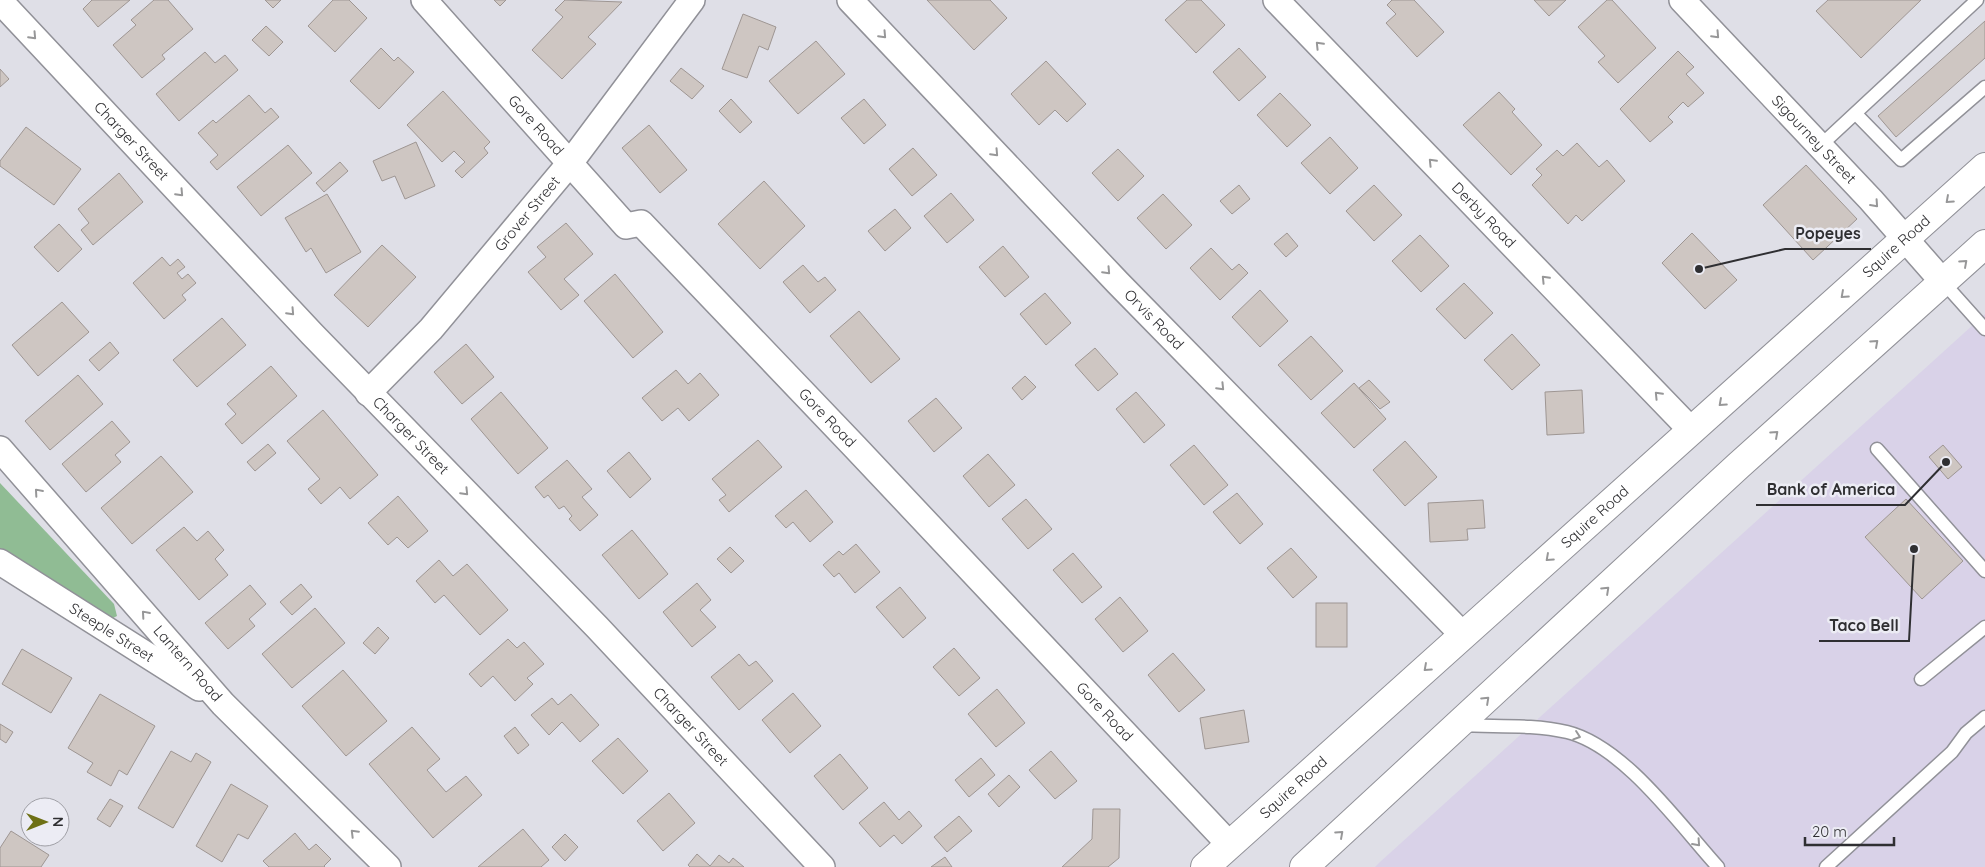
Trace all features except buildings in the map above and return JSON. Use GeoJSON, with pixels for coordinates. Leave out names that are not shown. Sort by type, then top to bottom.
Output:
{"type":"FeatureCollection","features":[{"type":"Feature","properties":{"kind":"highway","name":"Squire Road"},"geometry":{"type":"LineString","coordinates":[[1205,867],[1985,167]]}},
{"type":"Feature","properties":{"kind":"highway"},"geometry":{"type":"LineString","coordinates":[[1304,867],[1460,725],[1738,466],[1985,244]]}},
{"type":"Feature","properties":{"kind":"street","name":"Gore Road"},"geometry":{"type":"LineString","coordinates":[[424,0],[626,226],[641,223],[855,446],[1230,845]]}},
{"type":"Feature","properties":{"kind":"street","name":"Grover Street"},"geometry":{"type":"LineString","coordinates":[[368,393],[431,329],[570,163],[692,0]]}},
{"type":"Feature","properties":{"kind":"street","name":"Orvis Road"},"geometry":{"type":"LineString","coordinates":[[850,0],[1118,283],[1463,635]]}},
{"type":"Feature","properties":{"kind":"street","name":"Derby Road"},"geometry":{"type":"LineString","coordinates":[[1276,0],[1692,430]]}},
{"type":"Feature","properties":{"kind":"street","name":"Sigourney Street"},"geometry":{"type":"LineString","coordinates":[[1682,0],[1820,146],[1943,282]]}},
{"type":"Feature","properties":{"kind":"street","name":"Charger Street"},"geometry":{"type":"LineString","coordinates":[[0,1],[368,393],[597,627],[822,867]]}},
{"type":"Feature","properties":{"kind":"street","name":"Lantern Road"},"geometry":{"type":"LineString","coordinates":[[0,449],[223,704],[388,867]]}},
{"type":"Feature","properties":{"kind":"street","name":"Steeple Street"},"geometry":{"type":"LineString","coordinates":[[0,562],[223,704]]}},
{"type":"Feature","properties":{"kind":"lane"},"geometry":{"type":"LineString","coordinates":[[1820,146],[1977,0]]}},
{"type":"Feature","properties":{"kind":"lane"},"geometry":{"type":"LineString","coordinates":[[1856,114],[1901,160],[1985,87]]}},
{"type":"Feature","properties":{"kind":"lane"},"geometry":{"type":"LineString","coordinates":[[1943,282],[1985,328]]}},
{"type":"Feature","properties":{"kind":"lane"},"geometry":{"type":"LineString","coordinates":[[1877,449],[1985,571]]}},
{"type":"Feature","properties":{"kind":"lane"},"geometry":{"type":"LineString","coordinates":[[1921,679],[1985,627]]}},
{"type":"Feature","properties":{"kind":"lane"},"geometry":{"type":"LineString","coordinates":[[1826,867],[1952,752],[1966,733],[1985,717]]}},
{"type":"Feature","properties":{"kind":"lane"},"geometry":{"type":"LineString","coordinates":[[1460,725],[1544,728],[1567,732],[1598,746],[1623,763],[1638,778],[1718,867]]}},
{"type":"Feature","properties":{"kind":"shaded area"},"geometry":{"type":"Polygon","coordinates":[[[1985,314],[1985,867],[1375,867],[1380,862],[1985,314]]]}},
{"type":"Feature","properties":{"kind":"green space"},"geometry":{"type":"Polygon","coordinates":[[[0,483],[114,604],[117,616],[111,619],[0,549],[0,483]]]}},
{"type":"Feature","properties":{"kind":"place","name":"Popeyes"},"geometry":{"type":"Point","coordinates":[1699,269]}},
{"type":"Feature","properties":{"kind":"place","name":"Bank of America"},"geometry":{"type":"Point","coordinates":[1946,462]}},
{"type":"Feature","properties":{"kind":"place","name":"Taco Bell"},"geometry":{"type":"Point","coordinates":[1914,549]}}]}
